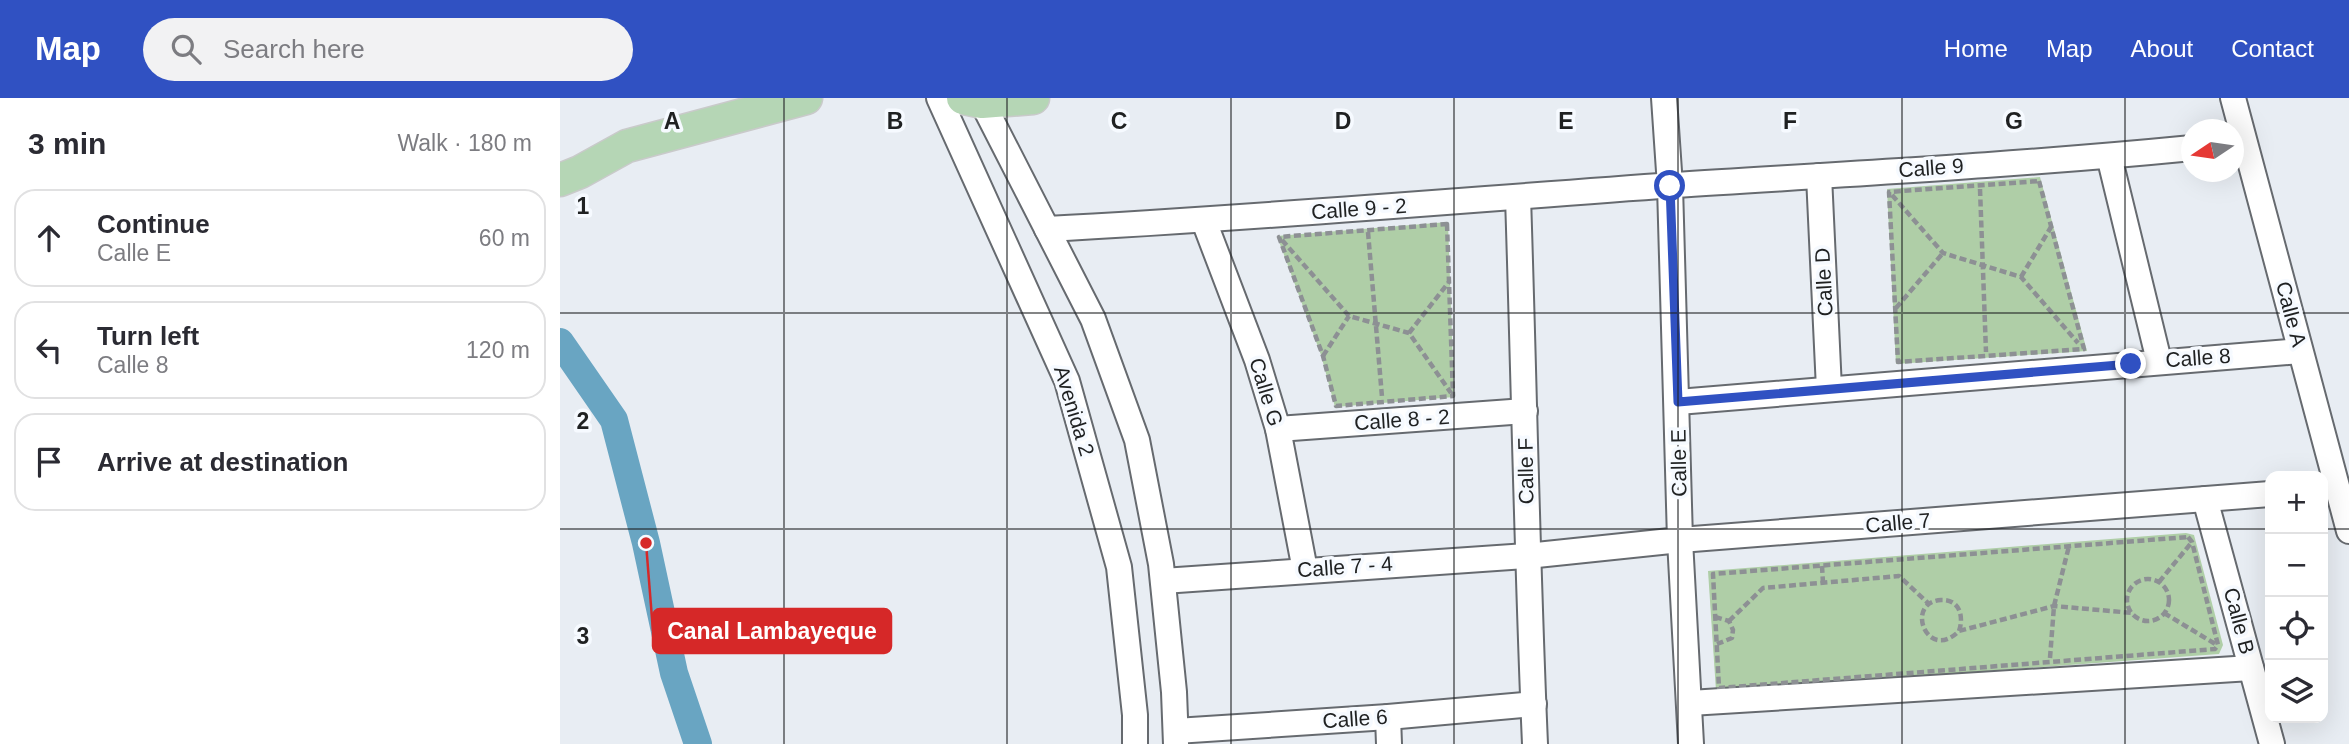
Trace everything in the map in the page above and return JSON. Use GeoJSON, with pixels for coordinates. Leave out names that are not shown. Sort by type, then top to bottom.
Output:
{"type":"FeatureCollection","features":[{"type":"Feature","properties":{"kind":"main road"},"geometry":{"type":"LineString","coordinates":[[560,180],[627,146],[806,98]]}},
{"type":"Feature","properties":{"kind":"main road"},"geometry":{"type":"LineString","coordinates":[[972,100],[1033,98]]}},
{"type":"Feature","properties":{"kind":"street","name":"Avenida 2"},"geometry":{"type":"LineString","coordinates":[[939,98],[1068,381],[1119,567],[1135,715],[1135,744]]}},
{"type":"Feature","properties":{"kind":"street","name":"Calle E"},"geometry":{"type":"LineString","coordinates":[[1664,98],[1678,402],[1680,540],[1691,744]]}},
{"type":"Feature","properties":{"kind":"street","name":"Calle A"},"geometry":{"type":"LineString","coordinates":[[2233,98],[2236,119]]}},
{"type":"Feature","properties":{"kind":"street"},"geometry":{"type":"LineString","coordinates":[[972,100],[1047,229],[1093,319],[1137,440],[1163,581],[1176,737]]}},
{"type":"Feature","properties":{"kind":"street","name":"Calle 9"},"geometry":{"type":"LineString","coordinates":[[1670,186],[2181,149]]}},
{"type":"Feature","properties":{"kind":"street"},"geometry":{"type":"LineString","coordinates":[[2109,156],[2159,361]]}},
{"type":"Feature","properties":{"kind":"street","name":"Calle A"},"geometry":{"type":"LineString","coordinates":[[2244,161],[2349,531]]}},
{"type":"Feature","properties":{"kind":"street","name":"Calle D"},"geometry":{"type":"LineString","coordinates":[[1819,176],[1829,389]]}},
{"type":"Feature","properties":{"kind":"street","name":"Calle 9 - 2"},"geometry":{"type":"LineString","coordinates":[[1047,229],[1204,221],[1670,186]]}},
{"type":"Feature","properties":{"kind":"street","name":"Calle F"},"geometry":{"type":"LineString","coordinates":[[1518,197],[1527,556],[1535,744]]}},
{"type":"Feature","properties":{"kind":"street","name":"Calle G"},"geometry":{"type":"LineString","coordinates":[[1204,221],[1256,360],[1278,429],[1305,570]]}},
{"type":"Feature","properties":{"kind":"street","name":"Calle 8"},"geometry":{"type":"LineString","coordinates":[[1678,402],[2300,351]]}},
{"type":"Feature","properties":{"kind":"street","name":"Calle 8 - 2"},"geometry":{"type":"LineString","coordinates":[[1278,429],[1525,411]]}},
{"type":"Feature","properties":{"kind":"street","name":"Calle 7"},"geometry":{"type":"LineString","coordinates":[[1527,556],[1680,540],[2265,494]]}},
{"type":"Feature","properties":{"kind":"street","name":"Calle B"},"geometry":{"type":"LineString","coordinates":[[2205,499],[2272,744]]}},
{"type":"Feature","properties":{"kind":"street","name":"Calle 7 - 4"},"geometry":{"type":"LineString","coordinates":[[1163,581],[1527,556]]}},
{"type":"Feature","properties":{"kind":"street"},"geometry":{"type":"LineString","coordinates":[[1690,703],[2251,668]]}},
{"type":"Feature","properties":{"kind":"street","name":"Calle 6"},"geometry":{"type":"LineString","coordinates":[[1176,737],[1534,704]]}},
{"type":"Feature","properties":{"kind":"street"},"geometry":{"type":"LineString","coordinates":[[1388,717],[1389,744]]}},
{"type":"Feature","properties":{"kind":"path"},"geometry":{"type":"LineString","coordinates":[[1889,192],[2039,181],[2084,349]]}},
{"type":"Feature","properties":{"kind":"path"},"geometry":{"type":"LineString","coordinates":[[1980,185],[1986,356]]}},
{"type":"Feature","properties":{"kind":"path"},"geometry":{"type":"LineString","coordinates":[[1889,192],[1943,253],[2021,277],[2084,349]]}},
{"type":"Feature","properties":{"kind":"path"},"geometry":{"type":"LineString","coordinates":[[1889,192],[1898,362],[2084,349]]}},
{"type":"Feature","properties":{"kind":"path"},"geometry":{"type":"LineString","coordinates":[[1279,237],[1447,224],[1453,396]]}},
{"type":"Feature","properties":{"kind":"path"},"geometry":{"type":"LineString","coordinates":[[2021,277],[2051,226]]}},
{"type":"Feature","properties":{"kind":"path"},"geometry":{"type":"LineString","coordinates":[[1368,230],[1383,402]]}},
{"type":"Feature","properties":{"kind":"path"},"geometry":{"type":"LineString","coordinates":[[1279,237],[1349,316],[1409,333],[1453,396]]}},
{"type":"Feature","properties":{"kind":"path"},"geometry":{"type":"LineString","coordinates":[[1279,237],[1324,356],[1336,406],[1453,396]]}},
{"type":"Feature","properties":{"kind":"path"},"geometry":{"type":"LineString","coordinates":[[1896,308],[1943,253]]}},
{"type":"Feature","properties":{"kind":"path"},"geometry":{"type":"LineString","coordinates":[[1409,333],[1449,282]]}},
{"type":"Feature","properties":{"kind":"path"},"geometry":{"type":"LineString","coordinates":[[1324,356],[1349,316]]}},
{"type":"Feature","properties":{"kind":"path"},"geometry":{"type":"LineString","coordinates":[[2188,537],[2192,542],[2218,645],[2215,649],[1719,688],[1713,574],[2188,537]]}},
{"type":"Feature","properties":{"kind":"path"},"geometry":{"type":"LineString","coordinates":[[2159,582],[2192,542]]}},
{"type":"Feature","properties":{"kind":"path"},"geometry":{"type":"LineString","coordinates":[[2050,662],[2054,606],[2069,546]]}},
{"type":"Feature","properties":{"kind":"path"},"geometry":{"type":"LineString","coordinates":[[1822,566],[1823,583]]}},
{"type":"Feature","properties":{"kind":"path"},"geometry":{"type":"LineString","coordinates":[[1729,621],[1763,588],[1899,576],[1929,604]]}},
{"type":"Feature","properties":{"kind":"path"},"geometry":{"type":"LineString","coordinates":[[2151,579],[2166,588],[2169,596],[2164,613],[2156,619],[2146,621],[2136,617],[2127,600],[2134,584],[2151,579]]}},
{"type":"Feature","properties":{"kind":"path"},"geometry":{"type":"LineString","coordinates":[[1959,631],[1961,613],[1956,605],[1947,600],[1929,604],[1923,611],[1921,621],[1924,630],[1929,636],[1945,640],[1959,631],[2054,606],[2133,613]]}},
{"type":"Feature","properties":{"kind":"path"},"geometry":{"type":"LineString","coordinates":[[2164,613],[2218,645]]}},
{"type":"Feature","properties":{"kind":"path"},"geometry":{"type":"LineString","coordinates":[[1715,617],[1729,621]]}},
{"type":"Feature","properties":{"kind":"path"},"geometry":{"type":"LineString","coordinates":[[1717,644],[1732,638],[1733,630],[1729,621]]}},
{"type":"Feature","properties":{"kind":"green space"},"geometry":{"type":"Polygon","coordinates":[[[2040,177],[2087,351],[1896,364],[1887,189],[2040,177]]]}},
{"type":"Feature","properties":{"kind":"green space"},"geometry":{"type":"Polygon","coordinates":[[[1448,222],[1454,397],[1335,407],[1321,355],[1277,236],[1448,222]]]}},
{"type":"Feature","properties":{"kind":"green space"},"geometry":{"type":"Polygon","coordinates":[[[2186,533],[2194,535],[2223,645],[2219,654],[1716,691],[1708,571],[2186,533]]]}},
{"type":"Feature","properties":{"kind":"waterway"},"geometry":{"type":"LineString","coordinates":[[560,342],[614,420],[646,543],[674,673],[698,744]]}},
{"type":"Feature","properties":{"kind":"place","name":"Canal Lambayeque"},"geometry":{"type":"Point","coordinates":[646,543]}},
{"type":"Feature","properties":{"kind":"route"},"geometry":{"type":"LineString","coordinates":[[1670,186],[1678,402],[2131,364]]}}]}
